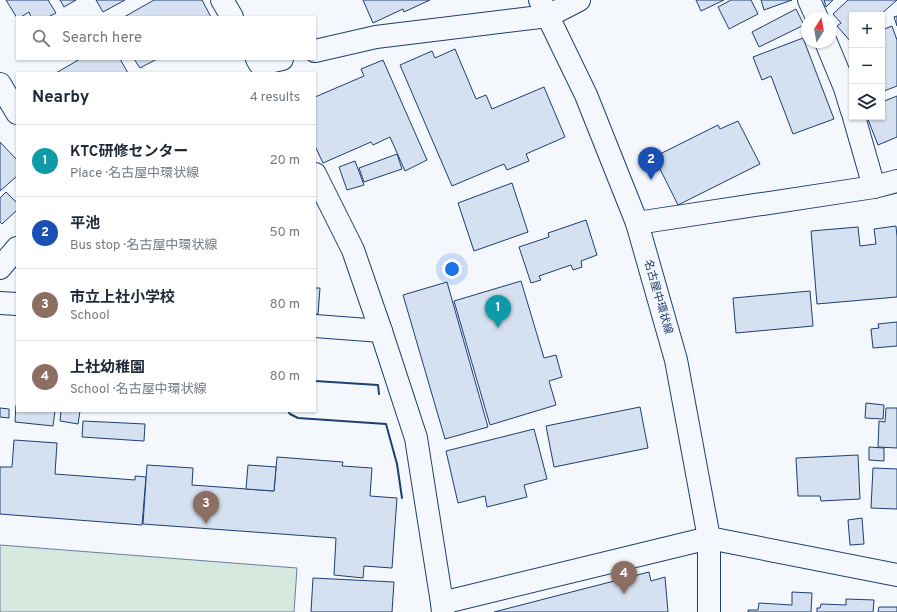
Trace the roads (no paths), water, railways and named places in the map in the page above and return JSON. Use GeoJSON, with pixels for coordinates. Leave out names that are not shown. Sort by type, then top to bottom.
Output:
{"type":"FeatureCollection","features":[{"type":"Feature","properties":{"kind":"street"},"geometry":{"type":"LineString","coordinates":[[222,0],[231,16]]}},
{"type":"Feature","properties":{"kind":"street"},"geometry":{"type":"LineString","coordinates":[[316,51],[376,37],[544,8],[579,0]]}},
{"type":"Feature","properties":{"kind":"street"},"geometry":{"type":"LineString","coordinates":[[809,0],[814,12]]}},
{"type":"Feature","properties":{"kind":"street","name":"名古屋中環状線"},"geometry":{"type":"LineString","coordinates":[[544,8],[586,95],[637,223],[676,360],[709,538],[709,612]]}},
{"type":"Feature","properties":{"kind":"street"},"geometry":{"type":"LineString","coordinates":[[829,48],[846,88],[849,100]]}},
{"type":"Feature","properties":{"kind":"street"},"geometry":{"type":"LineString","coordinates":[[257,67],[279,60]]}},
{"type":"Feature","properties":{"kind":"street"},"geometry":{"type":"LineString","coordinates":[[0,84],[16,110]]}},
{"type":"Feature","properties":{"kind":"street"},"geometry":{"type":"LineString","coordinates":[[855,120],[874,187]]}},
{"type":"Feature","properties":{"kind":"street"},"geometry":{"type":"LineString","coordinates":[[316,176],[353,250],[416,438],[443,607],[709,538],[897,575]]}},
{"type":"Feature","properties":{"kind":"street"},"geometry":{"type":"LineString","coordinates":[[637,223],[874,187],[897,181]]}},
{"type":"Feature","properties":{"kind":"street"},"geometry":{"type":"LineString","coordinates":[[0,268],[16,249]]}},
{"type":"Feature","properties":{"kind":"street"},"geometry":{"type":"LineString","coordinates":[[0,303],[16,304]]}},
{"type":"Feature","properties":{"kind":"street"},"geometry":{"type":"LineString","coordinates":[[316,326],[381,331]]}},
{"type":"Feature","properties":{"kind":"place","name":"平池"},"geometry":{"type":"Point","coordinates":[651,180]}},
{"type":"Feature","properties":{"kind":"place","name":"KTC研修センター"},"geometry":{"type":"Point","coordinates":[498,328]}},
{"type":"Feature","properties":{"kind":"place","name":"市立上社小学校"},"geometry":{"type":"Point","coordinates":[206,524]}},
{"type":"Feature","properties":{"kind":"place","name":"上社幼稚園"},"geometry":{"type":"Point","coordinates":[624,594]}}]}
